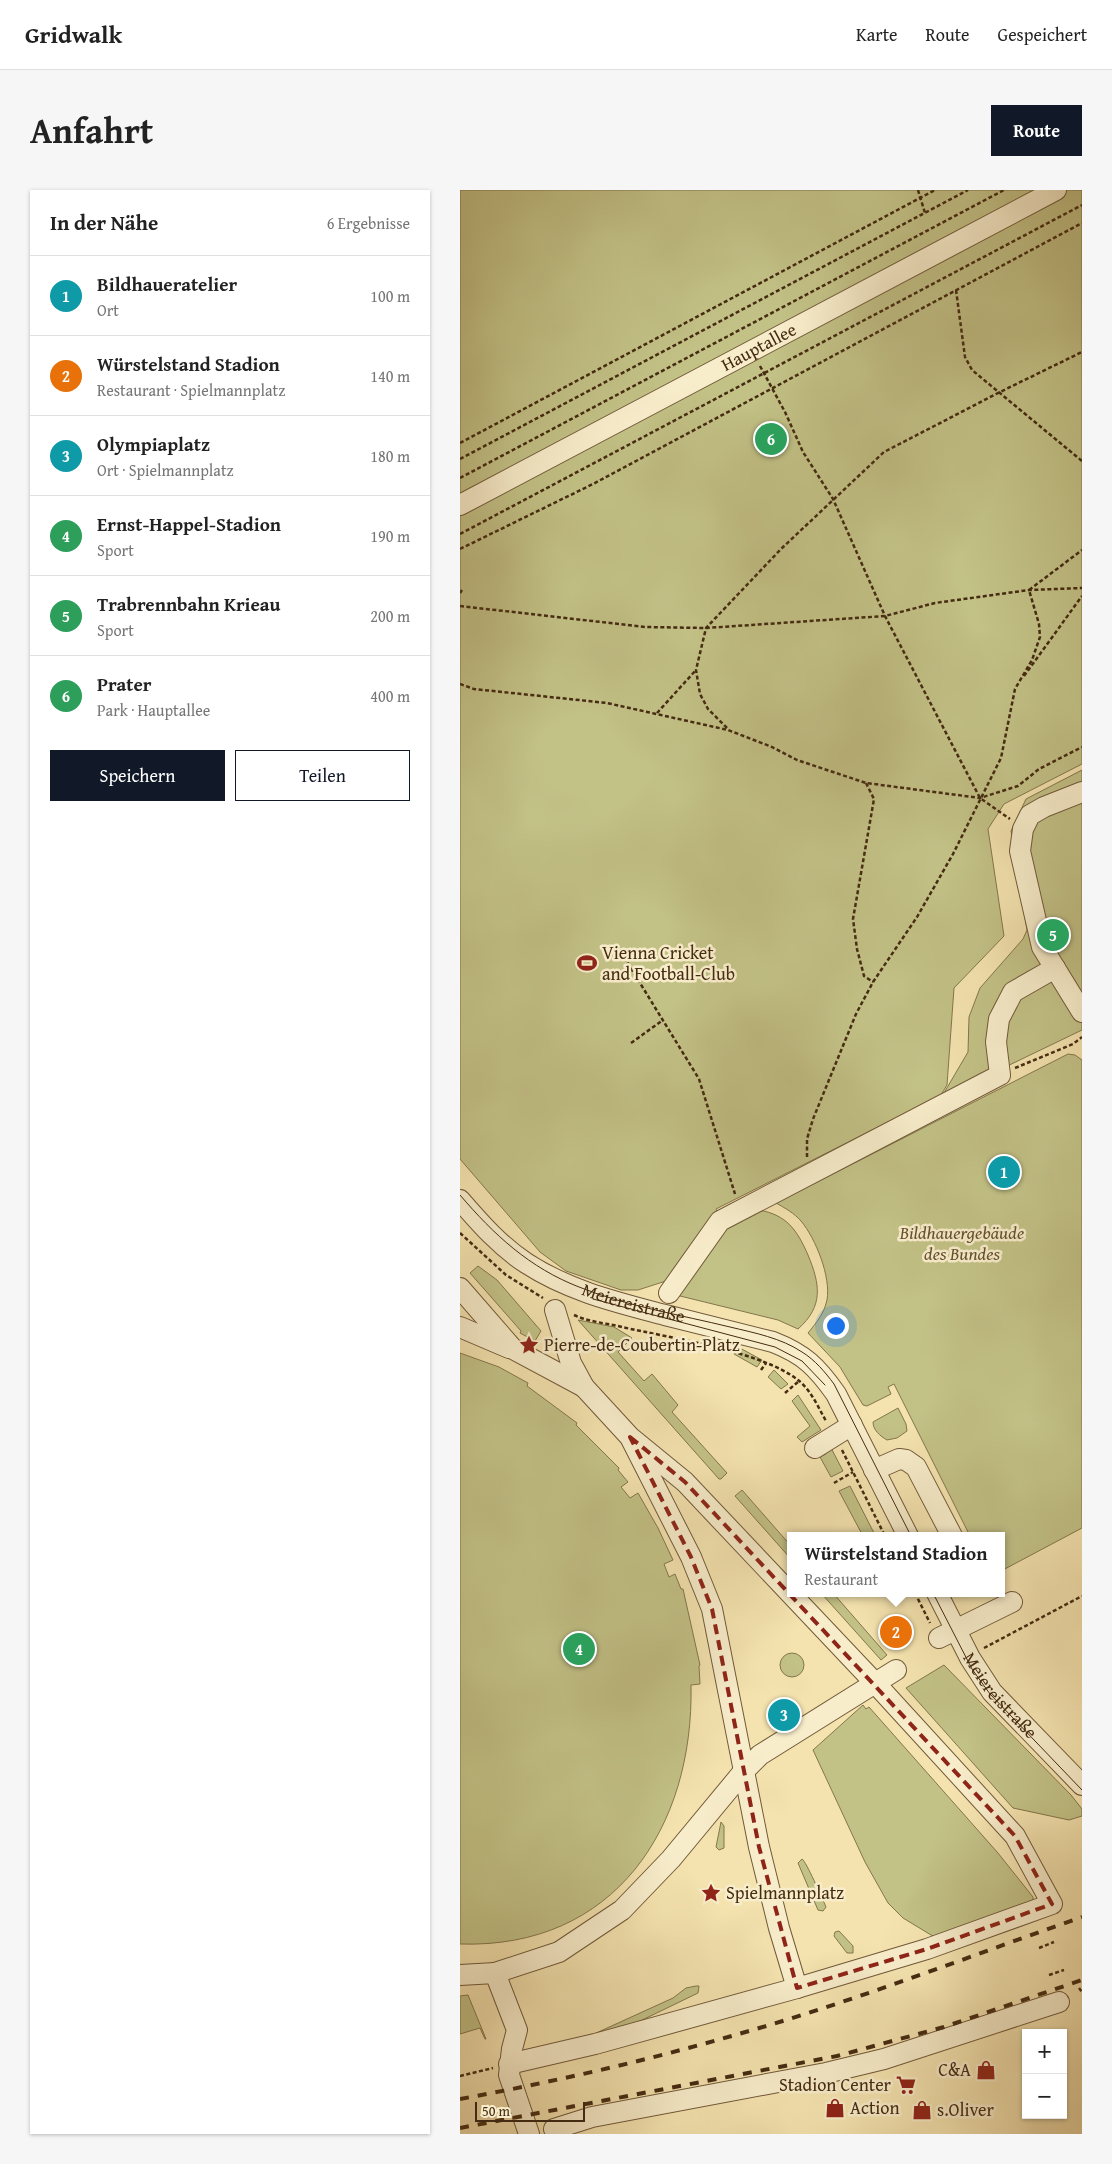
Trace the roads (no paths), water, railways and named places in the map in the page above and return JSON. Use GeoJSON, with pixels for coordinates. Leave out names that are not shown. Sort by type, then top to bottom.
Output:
{"type":"FeatureCollection","features":[{"type":"Feature","properties":{"kind":"street","name":"Hauptallee"},"geometry":{"type":"LineString","coordinates":[[460,505],[1056,190]]}},
{"type":"Feature","properties":{"kind":"street"},"geometry":{"type":"LineString","coordinates":[[1082,792],[1044,807],[1030,815],[1023,829],[1020,851],[1042,947],[1082,1012]]}},
{"type":"Feature","properties":{"kind":"street"},"geometry":{"type":"LineString","coordinates":[[669,1293],[720,1221],[738,1204],[807,1176],[1000,1075],[996,1042],[999,1019],[1013,992],[1055,968]]}},
{"type":"Feature","properties":{"kind":"street","name":"Meiereistraße"},"geometry":{"type":"LineString","coordinates":[[460,1200],[482,1226],[504,1246],[525,1262],[572,1288],[601,1299],[772,1342],[791,1349],[806,1358],[822,1373],[836,1394],[906,1532]]}},
{"type":"Feature","properties":{"kind":"street"},"geometry":{"type":"LineString","coordinates":[[460,1288],[514,1349]]}},
{"type":"Feature","properties":{"kind":"street"},"geometry":{"type":"LineString","coordinates":[[555,1310],[571,1363],[584,1387],[630,1437],[685,1482],[787,1590]]}},
{"type":"Feature","properties":{"kind":"street"},"geometry":{"type":"LineString","coordinates":[[460,1327],[514,1349],[584,1387]]}},
{"type":"Feature","properties":{"kind":"street"},"geometry":{"type":"LineString","coordinates":[[815,1448],[852,1425]]}},
{"type":"Feature","properties":{"kind":"street"},"geometry":{"type":"LineString","coordinates":[[630,1437],[691,1557],[712,1609],[743,1772],[779,1928],[797,1988]]}},
{"type":"Feature","properties":{"kind":"street"},"geometry":{"type":"LineString","coordinates":[[874,1470],[899,1459],[912,1463],[916,1467],[950,1532]]}},
{"type":"Feature","properties":{"kind":"street"},"geometry":{"type":"LineString","coordinates":[[509,2064],[595,2044],[797,1988],[927,1949],[1052,1904],[1015,1836],[794,1597]]}},
{"type":"Feature","properties":{"kind":"street","name":"Meiereistraße"},"geometry":{"type":"LineString","coordinates":[[938,1597],[948,1634],[970,1658],[992,1692],[1082,1785]]}},
{"type":"Feature","properties":{"kind":"street"},"geometry":{"type":"LineString","coordinates":[[948,1634],[1012,1602]]}},
{"type":"Feature","properties":{"kind":"street"},"geometry":{"type":"LineString","coordinates":[[460,1975],[495,1973],[559,1952],[622,1910],[672,1859],[743,1772],[760,1756],[784,1739],[896,1670]]}},
{"type":"Feature","properties":{"kind":"street"},"geometry":{"type":"LineString","coordinates":[[495,1973],[517,2030],[509,2064],[509,2075],[529,2134]]}},
{"type":"Feature","properties":{"kind":"street"},"geometry":{"type":"LineString","coordinates":[[549,2132],[592,2117],[826,2073],[884,2059],[1059,2002]]}},
{"type":"Feature","properties":{"kind":"tram line"},"geometry":{"type":"LineString","coordinates":[[460,1195],[486,1224],[514,1249],[561,1279],[616,1300],[768,1336],[807,1355],[834,1384],[909,1532]]}},
{"type":"Feature","properties":{"kind":"tram line"},"geometry":{"type":"LineString","coordinates":[[593,1299],[775,1347],[802,1361],[825,1385]]}},
{"type":"Feature","properties":{"kind":"tram line"},"geometry":{"type":"LineString","coordinates":[[935,1597],[972,1669],[990,1694],[1082,1790]]}},
{"type":"Feature","properties":{"kind":"railway"},"geometry":{"type":"LineString","coordinates":[[460,2099],[599,2070],[735,2035],[866,1994],[1082,1917]]}},
{"type":"Feature","properties":{"kind":"railway"},"geometry":{"type":"LineString","coordinates":[[460,2128],[837,2056],[944,2027],[1082,1980]]}},
{"type":"Feature","properties":{"kind":"place","name":"Prater"},"geometry":{"type":"Point","coordinates":[771,439]}},
{"type":"Feature","properties":{"kind":"place","name":"Trabrennbahn Krieau"},"geometry":{"type":"Point","coordinates":[1053,935]}},
{"type":"Feature","properties":{"kind":"place","name":"Vienna Cricket and Football-Club"},"geometry":{"type":"Point","coordinates":[587,963]}},
{"type":"Feature","properties":{"kind":"place","name":"Bildhaueratelier"},"geometry":{"type":"Point","coordinates":[1004,1172]}},
{"type":"Feature","properties":{"kind":"place","name":"Pierre-de-Coubertin-Platz"},"geometry":{"type":"Point","coordinates":[529,1345]}},
{"type":"Feature","properties":{"kind":"place","name":"Würstelstand Stadion"},"geometry":{"type":"Point","coordinates":[896,1632]}},
{"type":"Feature","properties":{"kind":"place","name":"Ernst-Happel-Stadion"},"geometry":{"type":"Point","coordinates":[579,1649]}},
{"type":"Feature","properties":{"kind":"place","name":"Olympiaplatz"},"geometry":{"type":"Point","coordinates":[784,1715]}},
{"type":"Feature","properties":{"kind":"place","name":"Spielmannplatz"},"geometry":{"type":"Point","coordinates":[711,1893]}},
{"type":"Feature","properties":{"kind":"place","name":"C&A"},"geometry":{"type":"Point","coordinates":[986,2070]}},
{"type":"Feature","properties":{"kind":"place","name":"Stadion Center"},"geometry":{"type":"Point","coordinates":[906,2085]}},
{"type":"Feature","properties":{"kind":"place","name":"Action"},"geometry":{"type":"Point","coordinates":[835,2108]}},
{"type":"Feature","properties":{"kind":"place","name":"s.Oliver"},"geometry":{"type":"Point","coordinates":[922,2110]}},
{"type":"Feature","properties":{"kind":"park label","name":"Bildhauergebäude des Bundes"},"geometry":{"type":"Point","coordinates":[962,1243]}}]}
